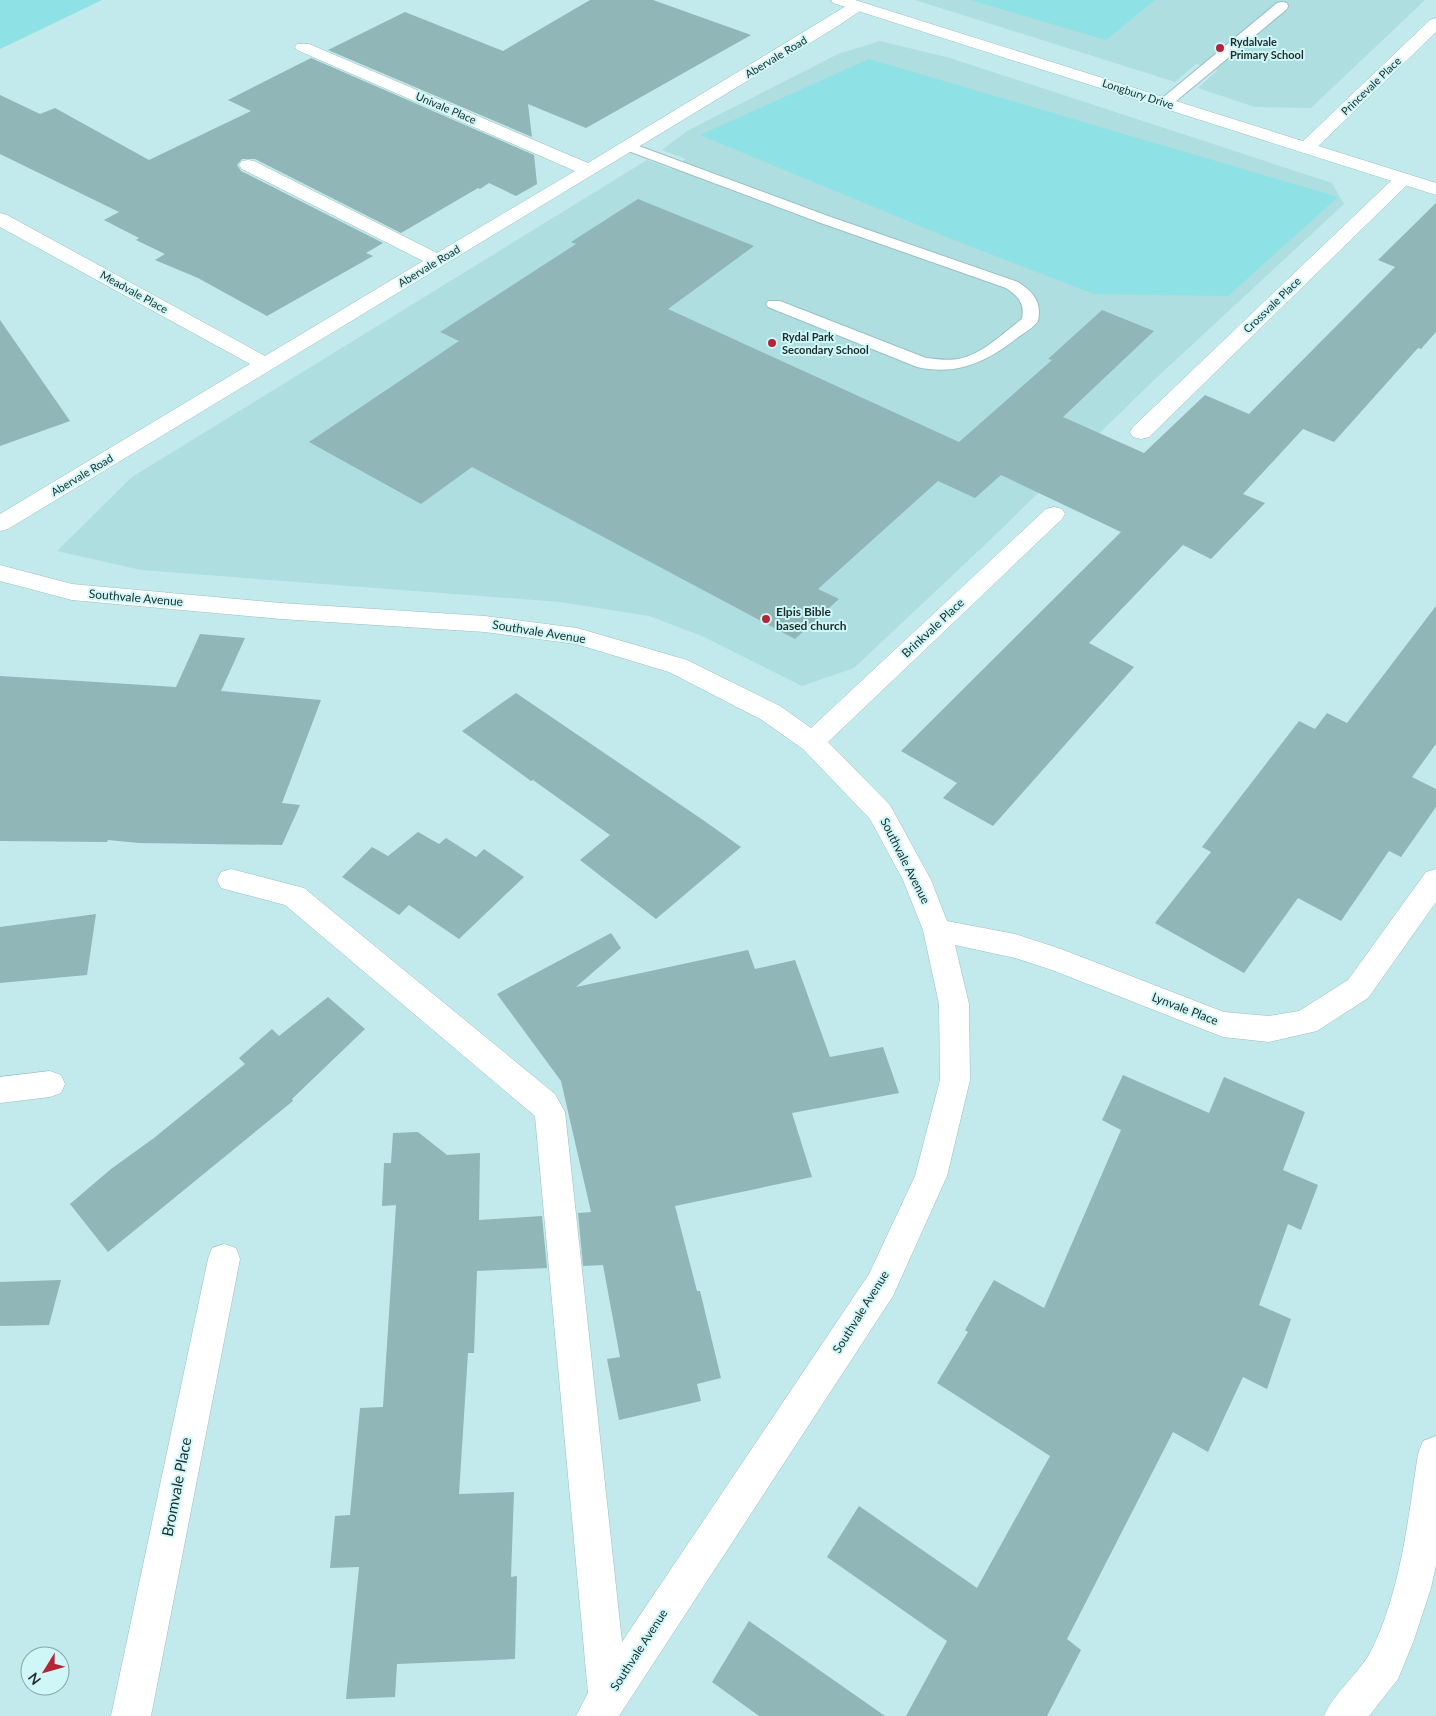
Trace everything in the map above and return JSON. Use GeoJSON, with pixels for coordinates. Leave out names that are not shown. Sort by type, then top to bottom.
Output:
{"type":"FeatureCollection","features":[{"type":"Feature","properties":{"kind":"street","name":"Longbury Drive"},"geometry":{"type":"LineString","coordinates":[[839,0],[1436,190]]}},
{"type":"Feature","properties":{"kind":"street","name":"Abervale Road"},"geometry":{"type":"LineString","coordinates":[[0,524],[267,365],[857,6]]}},
{"type":"Feature","properties":{"kind":"street","name":"Princevale Place"},"geometry":{"type":"LineString","coordinates":[[1306,148],[1436,23]]}},
{"type":"Feature","properties":{"kind":"street","name":"Univale Place"},"geometry":{"type":"LineString","coordinates":[[303,47],[589,170]]}},
{"type":"Feature","properties":{"kind":"street"},"geometry":{"type":"LineString","coordinates":[[248,165],[438,261]]}},
{"type":"Feature","properties":{"kind":"street","name":"Crossvale Place"},"geometry":{"type":"LineString","coordinates":[[1141,432],[1403,179]]}},
{"type":"Feature","properties":{"kind":"street","name":"Meadvale Place"},"geometry":{"type":"LineString","coordinates":[[0,219],[267,365]]}},
{"type":"Feature","properties":{"kind":"street","name":"Brinkvale Place"},"geometry":{"type":"LineString","coordinates":[[812,742],[1054,514]]}},
{"type":"Feature","properties":{"kind":"street","name":"Southvale Avenue"},"geometry":{"type":"LineString","coordinates":[[0,573],[72,592],[280,611],[485,624],[577,636],[678,666],[771,713],[812,742],[880,812],[917,880],[937,930],[954,1004],[955,1080],[931,1176],[881,1285],[602,1707]]}},
{"type":"Feature","properties":{"kind":"street"},"geometry":{"type":"LineString","coordinates":[[231,880],[294,896],[544,1104],[550,1112],[602,1707]]}},
{"type":"Feature","properties":{"kind":"street","name":"Lynvale Place"},"geometry":{"type":"LineString","coordinates":[[937,930],[1014,946],[1061,961],[1223,1024],[1269,1028],[1306,1022],[1358,989],[1436,880]]}},
{"type":"Feature","properties":{"kind":"street"},"geometry":{"type":"LineString","coordinates":[[0,1090],[50,1084]]}},
{"type":"Feature","properties":{"kind":"street","name":"Bromvale Place"},"geometry":{"type":"LineString","coordinates":[[131,1716],[224,1259]]}},
{"type":"Feature","properties":{"kind":"street"},"geometry":{"type":"LineString","coordinates":[[1344,1716],[1383,1666],[1409,1602],[1424,1533],[1436,1454]]}},
{"type":"Feature","properties":{"kind":"lane"},"geometry":{"type":"LineString","coordinates":[[1165,103],[1282,6]]}},
{"type":"Feature","properties":{"kind":"lane"},"geometry":{"type":"LineString","coordinates":[[628,146],[823,219],[1012,285],[1027,296],[1033,309],[1030,321],[982,355],[964,363],[944,365],[923,363],[774,304]]}},
{"type":"Feature","properties":{"kind":"shaded area"},"geometry":{"type":"Polygon","coordinates":[[[0,0],[102,0],[0,49],[0,0]]]}},
{"type":"Feature","properties":{"kind":"shaded area","name":"Rydalvale Primary School"},"geometry":{"type":"Polygon","coordinates":[[[915,0],[1425,0],[1311,108],[1255,107],[1198,88],[1218,70],[1196,64],[1175,82],[915,0]]]}},
{"type":"Feature","properties":{"kind":"shaded area"},"geometry":{"type":"Polygon","coordinates":[[[970,0],[1155,0],[1106,40],[970,0]]]}},
{"type":"Feature","properties":{"kind":"shaded area","name":"Rydal Park Secondary School"},"geometry":{"type":"Polygon","coordinates":[[[880,41],[950,58],[1332,183],[1344,204],[1154,380],[991,539],[854,668],[802,686],[702,636],[649,616],[560,602],[141,570],[57,551],[132,477],[647,160],[671,169],[686,159],[662,150],[687,131],[838,54],[880,41]]]}},
{"type":"Feature","properties":{"kind":"shaded area"},"geometry":{"type":"Polygon","coordinates":[[[869,59],[1338,197],[1228,296],[1094,294],[949,238],[700,135],[869,59]]]}},
{"type":"Feature","properties":{"kind":"building"},"geometry":{"type":"Polygon","coordinates":[[[590,0],[653,0],[751,35],[586,128],[528,104],[532,137],[328,50],[405,12],[503,51],[590,0]]]}},
{"type":"Feature","properties":{"kind":"building"},"geometry":{"type":"Polygon","coordinates":[[[311,58],[534,155],[537,184],[516,196],[489,183],[401,233],[255,159],[242,159],[237,165],[241,171],[383,243],[366,253],[373,256],[267,316],[198,278],[155,260],[165,254],[136,240],[139,238],[104,220],[119,212],[0,154],[0,95],[40,114],[55,108],[149,160],[251,111],[228,100],[311,58]]]}},
{"type":"Feature","properties":{"kind":"building"},"geometry":{"type":"Polygon","coordinates":[[[638,199],[754,246],[668,309],[959,442],[1052,360],[1048,359],[1102,310],[1154,331],[1063,417],[1144,453],[1205,395],[1249,414],[1395,267],[1378,260],[1436,203],[1436,332],[1421,349],[1418,348],[1334,442],[1303,429],[1243,494],[1265,503],[1211,559],[1183,545],[1089,643],[1134,667],[993,826],[943,798],[957,783],[901,751],[1121,532],[1001,475],[975,498],[938,481],[818,589],[839,599],[795,639],[472,467],[421,504],[309,442],[459,341],[440,332],[576,244],[571,242],[638,199]]]}},
{"type":"Feature","properties":{"kind":"building"},"geometry":{"type":"Polygon","coordinates":[[[0,320],[70,421],[0,446],[0,320]]]}},
{"type":"Feature","properties":{"kind":"building"},"geometry":{"type":"Polygon","coordinates":[[[1436,606],[1436,744],[1412,777],[1436,789],[1436,807],[1401,857],[1389,851],[1341,921],[1298,898],[1244,973],[1155,923],[1211,852],[1202,847],[1299,721],[1315,729],[1327,713],[1347,723],[1436,606]]]}},
{"type":"Feature","properties":{"kind":"building"},"geometry":{"type":"Polygon","coordinates":[[[200,634],[245,638],[221,691],[321,700],[282,803],[300,805],[282,845],[139,843],[108,840],[107,842],[0,841],[0,676],[176,687],[200,634]]]}},
{"type":"Feature","properties":{"kind":"building"},"geometry":{"type":"Polygon","coordinates":[[[516,693],[741,847],[656,919],[580,860],[610,835],[462,731],[516,693]]]}},
{"type":"Feature","properties":{"kind":"building"},"geometry":{"type":"Polygon","coordinates":[[[418,832],[439,844],[446,838],[476,857],[484,849],[524,877],[459,939],[409,905],[399,915],[342,877],[372,847],[388,856],[418,832]]]}},
{"type":"Feature","properties":{"kind":"building"},"geometry":{"type":"Polygon","coordinates":[[[96,914],[87,975],[0,983],[0,927],[96,914]]]}},
{"type":"Feature","properties":{"kind":"building"},"geometry":{"type":"Polygon","coordinates":[[[611,933],[621,948],[576,987],[748,950],[755,969],[795,960],[830,1057],[883,1047],[899,1093],[792,1113],[812,1177],[675,1206],[697,1291],[700,1291],[721,1378],[697,1384],[701,1401],[619,1420],[607,1359],[620,1357],[603,1265],[583,1266],[578,1213],[591,1212],[561,1081],[497,994],[611,933]]]}},
{"type":"Feature","properties":{"kind":"building"},"geometry":{"type":"Polygon","coordinates":[[[328,997],[365,1029],[292,1099],[293,1101],[108,1252],[70,1204],[111,1169],[154,1138],[245,1064],[239,1058],[272,1029],[279,1036],[328,997]]]}},
{"type":"Feature","properties":{"kind":"building"},"geometry":{"type":"Polygon","coordinates":[[[1123,1075],[1209,1113],[1224,1077],[1305,1112],[1283,1170],[1318,1185],[1301,1230],[1288,1224],[1259,1305],[1291,1319],[1267,1389],[1243,1377],[1208,1452],[1173,1432],[1067,1639],[1081,1650],[1047,1716],[906,1716],[947,1641],[827,1557],[859,1506],[977,1588],[1050,1456],[937,1383],[968,1332],[965,1330],[994,1280],[1044,1308],[1121,1130],[1102,1120],[1123,1075]]]}},
{"type":"Feature","properties":{"kind":"building"},"geometry":{"type":"Polygon","coordinates":[[[418,1132],[447,1155],[480,1153],[479,1220],[542,1216],[547,1268],[477,1271],[474,1353],[468,1353],[459,1494],[514,1492],[511,1577],[517,1576],[515,1659],[397,1664],[395,1697],[346,1699],[359,1567],[330,1568],[335,1516],[350,1515],[360,1408],[383,1407],[396,1205],[382,1206],[384,1163],[391,1163],[393,1133],[418,1132]]]}},
{"type":"Feature","properties":{"kind":"building"},"geometry":{"type":"Polygon","coordinates":[[[61,1280],[49,1325],[0,1326],[0,1282],[61,1280]]]}},
{"type":"Feature","properties":{"kind":"building"},"geometry":{"type":"Polygon","coordinates":[[[749,1621],[885,1716],[759,1716],[712,1682],[749,1621]]]}},
{"type":"Feature","properties":{"kind":"place","name":"Rydalvale Primary School"},"geometry":{"type":"Point","coordinates":[1220,48]}},
{"type":"Feature","properties":{"kind":"place","name":"Rydal Park Secondary School"},"geometry":{"type":"Point","coordinates":[772,343]}},
{"type":"Feature","properties":{"kind":"place","name":"Elpis Bible based church"},"geometry":{"type":"Point","coordinates":[766,619]}}]}
